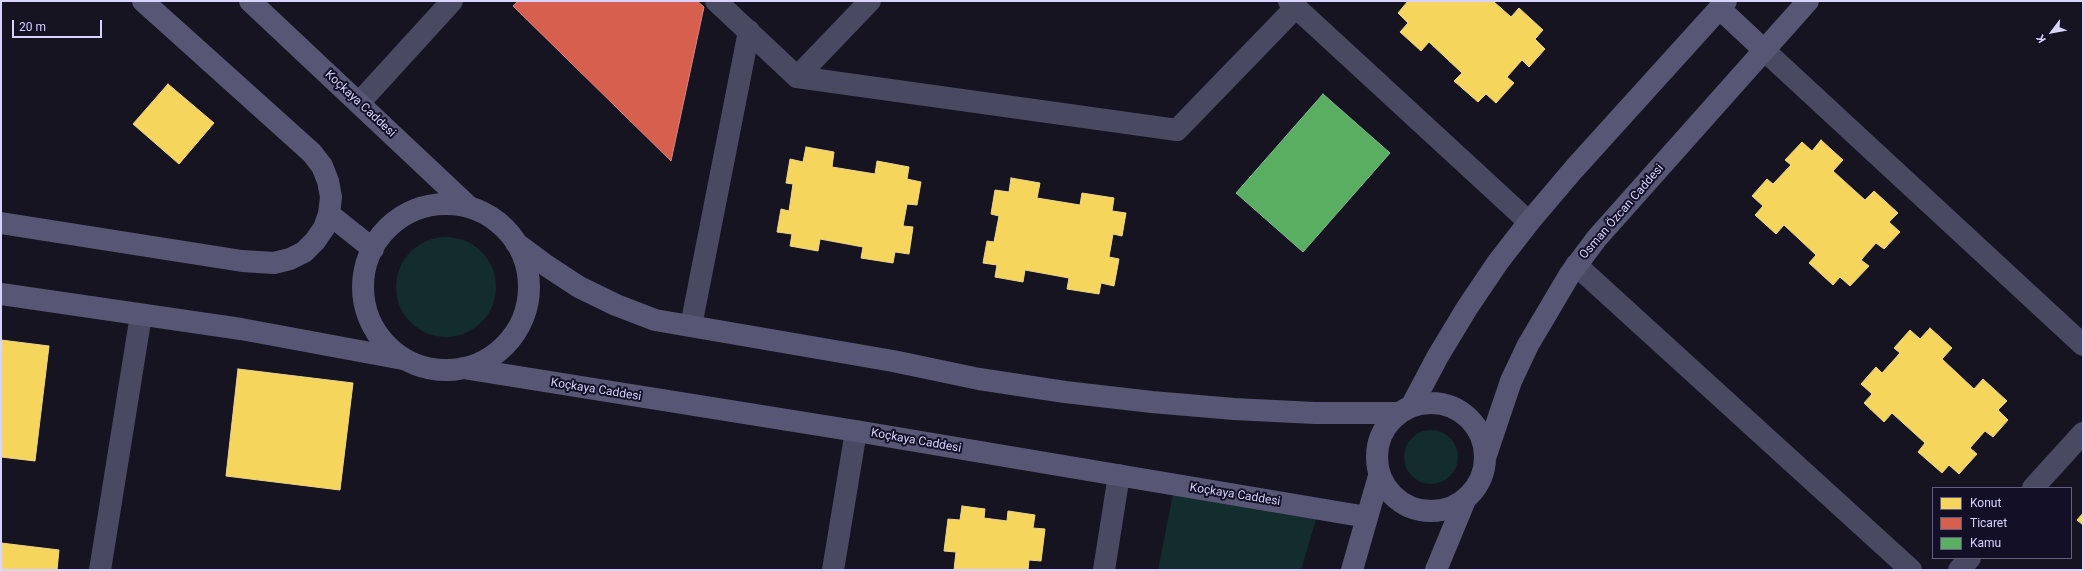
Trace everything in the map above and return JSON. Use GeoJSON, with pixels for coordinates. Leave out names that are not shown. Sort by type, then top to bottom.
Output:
{"type":"FeatureCollection","features":[{"type":"Feature","properties":{"kind":"main road"},"geometry":{"type":"LineString","coordinates":[[1,223],[242,261],[274,263],[290,259],[304,252],[315,241],[324,228],[329,214],[331,197],[328,181],[322,166],[312,153],[143,1]]}},
{"type":"Feature","properties":{"kind":"main road","name":"Koçkaya Caddesi"},"geometry":{"type":"LineString","coordinates":[[250,1],[469,207]]}},
{"type":"Feature","properties":{"kind":"main road","name":"Osman Özcan Caddesi"},"geometry":{"type":"LineString","coordinates":[[1486,455],[1511,381],[1528,345],[1547,310],[1576,265],[1597,238],[1808,1]]}},
{"type":"Feature","properties":{"kind":"main road"},"geometry":{"type":"LineString","coordinates":[[516,243],[546,266],[579,287],[616,305],[655,320],[893,361],[979,379],[1065,392],[1152,402],[1234,409],[1315,413],[1405,409],[1429,402],[1441,403],[1462,412],[1474,423],[1482,438],[1486,455],[1484,472],[1476,488],[1465,500],[1449,509],[1433,512],[1416,509],[1400,502],[1388,491],[1379,476],[1376,458],[1378,442],[1386,426],[1405,409],[1467,308],[1498,262],[1529,222],[1574,169],[1719,3],[1764,50]]}},
{"type":"Feature","properties":{"kind":"main road"},"geometry":{"type":"LineString","coordinates":[[1,294],[241,330],[405,359],[424,367],[443,370],[463,368],[482,362],[499,351],[512,337],[523,319],[528,300],[529,280],[525,261],[516,243],[503,227],[487,215],[469,207],[449,204],[429,206],[410,212],[393,223],[380,237],[373,249],[364,274],[364,294],[368,314],[376,332],[389,347],[405,359]]}},
{"type":"Feature","properties":{"kind":"main road"},"geometry":{"type":"LineString","coordinates":[[329,214],[373,249]]}},
{"type":"Feature","properties":{"kind":"main road","name":"Koçkaya Caddesi"},"geometry":{"type":"LineString","coordinates":[[463,368],[856,431],[1367,517]]}},
{"type":"Feature","properties":{"kind":"main road"},"geometry":{"type":"LineString","coordinates":[[1352,570],[1379,476]]}},
{"type":"Feature","properties":{"kind":"main road"},"geometry":{"type":"LineString","coordinates":[[1436,570],[1465,500]]}},
{"type":"Feature","properties":{"kind":"street"},"geometry":{"type":"LineString","coordinates":[[360,103],[452,1]]}},
{"type":"Feature","properties":{"kind":"street"},"geometry":{"type":"LineString","coordinates":[[716,1],[797,77],[1177,130],[1292,4],[1529,222]]}},
{"type":"Feature","properties":{"kind":"street"},"geometry":{"type":"LineString","coordinates":[[797,77],[870,1]]}},
{"type":"Feature","properties":{"kind":"street"},"geometry":{"type":"LineString","coordinates":[[691,326],[749,31]]}},
{"type":"Feature","properties":{"kind":"street"},"geometry":{"type":"LineString","coordinates":[[1764,50],[2083,345]]}},
{"type":"Feature","properties":{"kind":"street"},"geometry":{"type":"LineString","coordinates":[[1576,265],[1911,570]]}},
{"type":"Feature","properties":{"kind":"street"},"geometry":{"type":"LineString","coordinates":[[100,570],[141,315]]}},
{"type":"Feature","properties":{"kind":"street"},"geometry":{"type":"LineString","coordinates":[[833,570],[856,431]]}},
{"type":"Feature","properties":{"kind":"street"},"geometry":{"type":"LineString","coordinates":[[2034,487],[2083,433]]}},
{"type":"Feature","properties":{"kind":"street"},"geometry":{"type":"LineString","coordinates":[[1104,570],[1119,475]]}},
{"type":"Feature","properties":{"kind":"street"},"geometry":{"type":"LineString","coordinates":[[1959,570],[1969,559]]}},
{"type":"Feature","properties":{"kind":"green space"},"geometry":{"type":"Polygon","coordinates":[[[446,237],[465,241],[481,252],[492,268],[496,287],[492,306],[481,322],[465,333],[446,337],[427,333],[411,322],[400,306],[396,287],[400,268],[411,252],[427,241],[446,237]]]}},
{"type":"Feature","properties":{"kind":"green space"},"geometry":{"type":"Polygon","coordinates":[[[1426,430],[1436,430],[1446,434],[1454,442],[1458,452],[1458,462],[1454,472],[1446,480],[1436,484],[1426,484],[1416,480],[1408,472],[1404,462],[1404,452],[1408,442],[1416,434],[1426,430]]]}},
{"type":"Feature","properties":{"kind":"green space"},"geometry":{"type":"Polygon","coordinates":[[[1176,479],[1321,503],[1301,570],[1158,570],[1176,479]]]}},
{"type":"Feature","properties":{"kind":"building: Konut"},"geometry":{"type":"Polygon","coordinates":[[[1408,1],[1493,1],[1511,17],[1519,8],[1543,30],[1535,39],[1545,49],[1529,67],[1522,60],[1507,77],[1514,83],[1496,103],[1486,94],[1478,102],[1454,81],[1462,73],[1429,42],[1421,51],[1400,32],[1408,23],[1398,13],[1408,1]]]}},
{"type":"Feature","properties":{"kind":"building: Konut"},"geometry":{"type":"Polygon","coordinates":[[[168,84],[214,123],[179,164],[133,124],[168,84]]]}},
{"type":"Feature","properties":{"kind":"building: Konut"},"geometry":{"type":"Polygon","coordinates":[[[1821,140],[1843,160],[1833,171],[1865,200],[1874,191],[1898,213],[1889,222],[1900,232],[1884,249],[1876,243],[1861,260],[1869,266],[1850,286],[1840,277],[1833,285],[1809,263],[1816,255],[1784,225],[1776,234],[1755,215],[1763,206],[1752,196],[1767,179],[1773,184],[1791,165],[1785,160],[1802,142],[1812,151],[1821,140]]]}},
{"type":"Feature","properties":{"kind":"building: Konut"},"geometry":{"type":"Polygon","coordinates":[[[806,147],[834,152],[832,167],[875,174],[877,161],[909,167],[907,179],[921,182],[917,205],[907,204],[903,226],[913,227],[909,254],[895,252],[893,263],[861,258],[863,247],[820,239],[818,251],[790,246],[792,234],[777,232],[781,209],[789,211],[793,184],[786,183],[790,159],[803,162],[806,147]]]}},
{"type":"Feature","properties":{"kind":"building: Konut"},"geometry":{"type":"Polygon","coordinates":[[[1011,178],[1040,183],[1037,198],[1080,205],[1082,193],[1114,198],[1112,211],[1126,213],[1122,236],[1113,234],[1109,257],[1119,259],[1114,286],[1101,283],[1099,294],[1067,289],[1069,278],[1025,270],[1023,282],[995,277],[997,265],[983,263],[987,241],[994,242],[999,216],[991,214],[995,190],[1009,192],[1011,178]]]}},
{"type":"Feature","properties":{"kind":"building: Konut"},"geometry":{"type":"Polygon","coordinates":[[[1930,328],[1952,348],[1942,359],[1974,389],[1983,379],[2007,401],[1998,410],[2008,420],[1993,437],[1985,431],[1970,448],[1977,454],[1959,474],[1949,465],[1942,473],[1918,452],[1925,443],[1892,413],[1884,422],[1864,403],[1872,394],[1861,384],[1876,367],[1882,373],[1900,353],[1894,348],[1910,330],[1920,339],[1930,328]]]}},
{"type":"Feature","properties":{"kind":"building: Konut"},"geometry":{"type":"Polygon","coordinates":[[[1,340],[49,346],[35,461],[1,457],[1,340]]]}},
{"type":"Feature","properties":{"kind":"building: Konut"},"geometry":{"type":"Polygon","coordinates":[[[238,369],[353,383],[340,490],[226,476],[238,369]]]}},
{"type":"Feature","properties":{"kind":"building: Konut"},"geometry":{"type":"Polygon","coordinates":[[[962,506],[985,509],[984,518],[1007,521],[1008,511],[1035,515],[1033,528],[1045,529],[1041,561],[1029,560],[1028,570],[954,570],[956,552],[944,551],[948,519],[960,520],[962,506]]]}},
{"type":"Feature","properties":{"kind":"building: Konut"},"geometry":{"type":"Polygon","coordinates":[[[2083,513],[2083,525],[2077,520],[2083,513]]]}},
{"type":"Feature","properties":{"kind":"building: Konut"},"geometry":{"type":"Polygon","coordinates":[[[1,543],[59,550],[57,570],[1,570],[1,543]]]}},
{"type":"Feature","properties":{"kind":"building: Ticaret"},"geometry":{"type":"Polygon","coordinates":[[[518,1],[697,1],[704,7],[671,161],[513,6],[518,1]]]}},
{"type":"Feature","properties":{"kind":"building: Kamu"},"geometry":{"type":"Polygon","coordinates":[[[1323,94],[1390,153],[1303,252],[1236,193],[1323,94]]]}}]}
